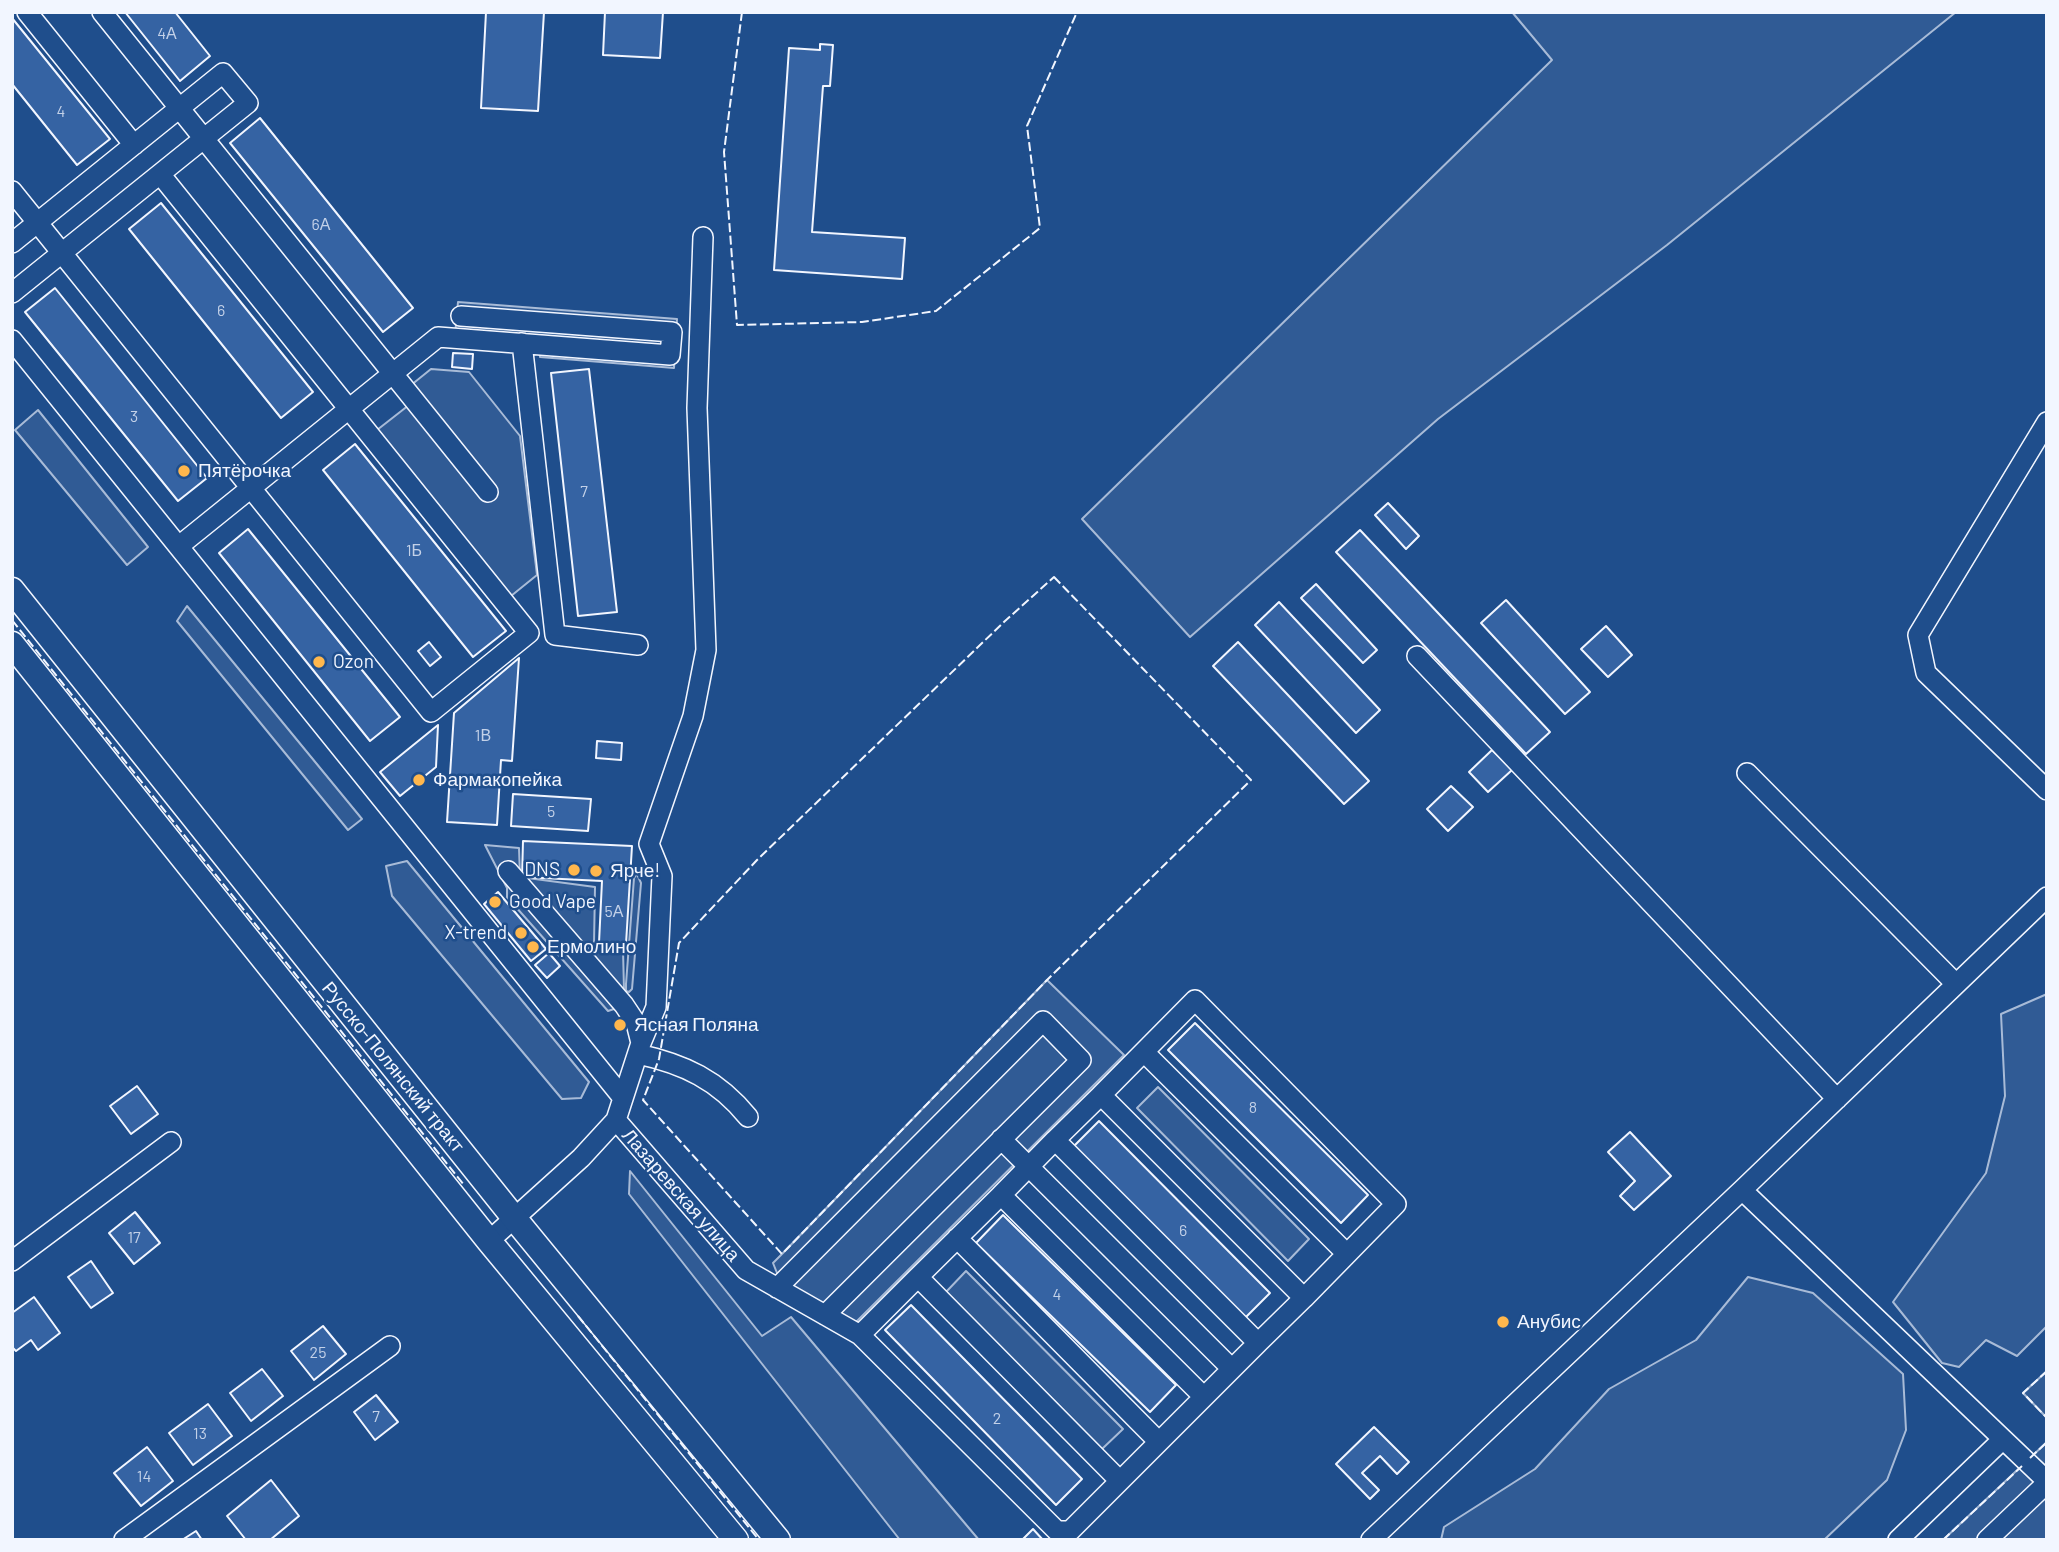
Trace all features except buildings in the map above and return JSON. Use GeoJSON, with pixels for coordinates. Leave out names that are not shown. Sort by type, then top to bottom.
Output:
{"type":"FeatureCollection","features":[{"type":"Feature","properties":{"kind":"main road","name":"Русско-Полянский тракт"},"geometry":{"type":"LineString","coordinates":[[12,590],[514,1219],[778,1540]]}},
{"type":"Feature","properties":{"kind":"main road","name":"Русско-Полянский тракт"},"geometry":{"type":"LineString","coordinates":[[12,644],[489,1241],[736,1540]]}},
{"type":"Feature","properties":{"kind":"street"},"geometry":{"type":"LineString","coordinates":[[27,12],[134,145]]}},
{"type":"Feature","properties":{"kind":"street"},"geometry":{"type":"LineString","coordinates":[[102,12],[488,492]]}},
{"type":"Feature","properties":{"kind":"street"},"geometry":{"type":"LineString","coordinates":[[12,243],[223,73],[248,103],[12,293]]}},
{"type":"Feature","properties":{"kind":"street"},"geometry":{"type":"LineString","coordinates":[[12,191],[431,712],[529,633],[160,174]]}},
{"type":"Feature","properties":{"kind":"street"},"geometry":{"type":"LineString","coordinates":[[489,1241],[581,1158],[616,1120],[656,1006],[662,876],[649,844],[692,716],[706,650],[697,408],[703,237]]}},
{"type":"Feature","properties":{"kind":"street"},"geometry":{"type":"LineString","coordinates":[[178,546],[438,337],[670,355],[672,332],[461,316]]}},
{"type":"Feature","properties":{"kind":"street"},"geometry":{"type":"LineString","coordinates":[[12,340],[623,1098]]}},
{"type":"Feature","properties":{"kind":"street"},"geometry":{"type":"LineString","coordinates":[[522,343],[555,635],[638,645]]}},
{"type":"Feature","properties":{"kind":"street"},"geometry":{"type":"LineString","coordinates":[[2047,422],[1918,635],[1926,673],[2047,790]]}},
{"type":"Feature","properties":{"kind":"street"},"geometry":{"type":"LineString","coordinates":[[1417,656],[1838,1098]]}},
{"type":"Feature","properties":{"kind":"street"},"geometry":{"type":"LineString","coordinates":[[1747,773],[1956,984]]}},
{"type":"Feature","properties":{"kind":"street"},"geometry":{"type":"LineString","coordinates":[[508,871],[624,1005],[636,1023],[639,1049]]}},
{"type":"Feature","properties":{"kind":"street"},"geometry":{"type":"LineString","coordinates":[[1371,1540],[2047,897]]}},
{"type":"Feature","properties":{"kind":"street","name":"Лазаревская улица"},"geometry":{"type":"LineString","coordinates":[[616,1120],[746,1270],[860,1335],[1057,1531],[1070,1531],[1396,1204],[1195,1000],[1144,1052]]}},
{"type":"Feature","properties":{"kind":"street"},"geometry":{"type":"LineString","coordinates":[[778,1288],[1042,1021],[1081,1060],[825,1315]]}},
{"type":"Feature","properties":{"kind":"street"},"geometry":{"type":"LineString","coordinates":[[639,1049],[710,1081],[731,1096],[748,1117]]}},
{"type":"Feature","properties":{"kind":"street"},"geometry":{"type":"LineString","coordinates":[[860,1335],[1144,1052],[1347,1254]]}},
{"type":"Feature","properties":{"kind":"street"},"geometry":{"type":"LineString","coordinates":[[1101,1095],[1304,1298]]}},
{"type":"Feature","properties":{"kind":"street"},"geometry":{"type":"LineString","coordinates":[[1001,1139],[1232,1369]]}},
{"type":"Feature","properties":{"kind":"street"},"geometry":{"type":"LineString","coordinates":[[1055,1140],[1258,1343]]}},
{"type":"Feature","properties":{"kind":"street"},"geometry":{"type":"LineString","coordinates":[[12,1261],[171,1142]]}},
{"type":"Feature","properties":{"kind":"street"},"geometry":{"type":"LineString","coordinates":[[1742,1190],[2047,1482],[1987,1540]]}},
{"type":"Feature","properties":{"kind":"street"},"geometry":{"type":"LineString","coordinates":[[1001,1195],[1204,1397]]}},
{"type":"Feature","properties":{"kind":"street"},"geometry":{"type":"LineString","coordinates":[[957,1238],[1159,1442]]}},
{"type":"Feature","properties":{"kind":"street"},"geometry":{"type":"LineString","coordinates":[[918,1277],[1120,1481]]}},
{"type":"Feature","properties":{"kind":"street"},"geometry":{"type":"LineString","coordinates":[[124,1540],[390,1346]]}},
{"type":"Feature","properties":{"kind":"street"},"geometry":{"type":"LineString","coordinates":[[1898,1540],[2003,1440]]}},
{"type":"Feature","properties":{"kind":"shaded area"},"geometry":{"type":"Polygon","coordinates":[[[1512,12],[1956,12],[1667,245],[1438,419],[1190,637],[1082,519],[1552,60],[1512,12]]]}},
{"type":"Feature","properties":{"kind":"shaded area"},"geometry":{"type":"Polygon","coordinates":[[[458,302],[677,319],[674,368],[540,357],[541,342],[455,335],[458,302]]]}},
{"type":"Feature","properties":{"kind":"shaded area"},"geometry":{"type":"Polygon","coordinates":[[[431,369],[469,372],[520,436],[537,575],[511,596],[377,430],[409,405],[400,394],[431,369]]]}},
{"type":"Feature","properties":{"kind":"shaded area"},"geometry":{"type":"Polygon","coordinates":[[[38,410],[148,547],[127,565],[15,430],[38,410]]]}},
{"type":"Feature","properties":{"kind":"shaded area"},"geometry":{"type":"Polygon","coordinates":[[[187,606],[362,819],[348,830],[177,621],[187,606]]]}},
{"type":"Feature","properties":{"kind":"shaded area"},"geometry":{"type":"Polygon","coordinates":[[[485,845],[519,848],[520,877],[595,887],[594,944],[623,949],[624,990],[617,1008],[608,1011],[507,897],[507,888],[485,845]]]}},
{"type":"Feature","properties":{"kind":"shaded area"},"geometry":{"type":"Polygon","coordinates":[[[407,861],[589,1082],[581,1098],[562,1099],[392,896],[386,866],[407,861]]]}},
{"type":"Feature","properties":{"kind":"shaded area"},"geometry":{"type":"Polygon","coordinates":[[[637,874],[641,883],[632,989],[629,992],[626,991],[626,984],[634,878],[637,874]]]}},
{"type":"Feature","properties":{"kind":"shaded area"},"geometry":{"type":"Polygon","coordinates":[[[1047,980],[1124,1055],[855,1323],[779,1278],[773,1263],[1047,980]]]}},
{"type":"Feature","properties":{"kind":"shaded area"},"geometry":{"type":"Polygon","coordinates":[[[2047,994],[2047,1326],[2017,1356],[1986,1340],[1959,1367],[1942,1363],[1893,1302],[1986,1173],[2005,1096],[2001,1014],[2047,994]]]}},
{"type":"Feature","properties":{"kind":"shaded area"},"geometry":{"type":"Polygon","coordinates":[[[1158,1087],[1309,1239],[1288,1261],[1137,1108],[1158,1087]]]}},
{"type":"Feature","properties":{"kind":"shaded area"},"geometry":{"type":"Polygon","coordinates":[[[630,1171],[762,1336],[791,1317],[979,1540],[900,1540],[629,1194],[630,1171]]]}},
{"type":"Feature","properties":{"kind":"shaded area"},"geometry":{"type":"Polygon","coordinates":[[[966,1271],[1123,1429],[1102,1449],[946,1292],[966,1271]]]}},
{"type":"Feature","properties":{"kind":"shaded area"},"geometry":{"type":"Polygon","coordinates":[[[1748,1277],[1813,1293],[1903,1374],[1906,1430],[1887,1480],[1824,1540],[1441,1540],[1444,1527],[1535,1469],[1609,1389],[1696,1340],[1748,1277]]]}},
{"type":"Feature","properties":{"kind":"shaded area"},"geometry":{"type":"Polygon","coordinates":[[[2047,1371],[2047,1418],[2023,1393],[2047,1371]]]}},
{"type":"Feature","properties":{"kind":"shaded area"},"geometry":{"type":"Polygon","coordinates":[[[2047,1442],[2047,1540],[1943,1540],[2047,1442]]]}},
{"type":"Feature","properties":{"kind":"fence"},"geometry":{"type":"LineString","coordinates":[[742,12],[724,152],[737,325],[862,322],[936,311],[1040,228],[1027,126],[1077,12]]}},
{"type":"Feature","properties":{"kind":"fence"},"geometry":{"type":"LineString","coordinates":[[1054,577],[1251,780],[1047,980],[782,1254],[643,1100],[659,1059],[679,943],[757,860],[1054,577]]}},
{"type":"Feature","properties":{"kind":"fence"},"geometry":{"type":"LineString","coordinates":[[12,620],[464,1185]]}},
{"type":"Feature","properties":{"kind":"fence"},"geometry":{"type":"LineString","coordinates":[[578,1316],[759,1540]]}},
{"type":"Feature","properties":{"kind":"fence"},"geometry":{"type":"LineString","coordinates":[[2047,1371],[2023,1393],[2047,1418]]}},
{"type":"Feature","properties":{"kind":"fence"},"geometry":{"type":"LineString","coordinates":[[2030,1458],[2047,1442]]}},
{"type":"Feature","properties":{"kind":"fence"},"geometry":{"type":"LineString","coordinates":[[1943,1540],[2022,1466]]}},
{"type":"Feature","properties":{"kind":"place","name":"Пятёрочка"},"geometry":{"type":"Point","coordinates":[184,471]}},
{"type":"Feature","properties":{"kind":"place","name":"Ozon"},"geometry":{"type":"Point","coordinates":[319,662]}},
{"type":"Feature","properties":{"kind":"place","name":"Фармакопейка"},"geometry":{"type":"Point","coordinates":[419,780]}},
{"type":"Feature","properties":{"kind":"place","name":"DNS"},"geometry":{"type":"Point","coordinates":[574,870]}},
{"type":"Feature","properties":{"kind":"place","name":"Ярче!"},"geometry":{"type":"Point","coordinates":[596,871]}},
{"type":"Feature","properties":{"kind":"place","name":"Good Vape"},"geometry":{"type":"Point","coordinates":[495,902]}},
{"type":"Feature","properties":{"kind":"place","name":"X-trend"},"geometry":{"type":"Point","coordinates":[521,933]}},
{"type":"Feature","properties":{"kind":"place","name":"Ермолино"},"geometry":{"type":"Point","coordinates":[533,947]}},
{"type":"Feature","properties":{"kind":"place","name":"Ясная Поляна"},"geometry":{"type":"Point","coordinates":[620,1025]}},
{"type":"Feature","properties":{"kind":"place","name":"Анубис"},"geometry":{"type":"Point","coordinates":[1503,1322]}}]}
